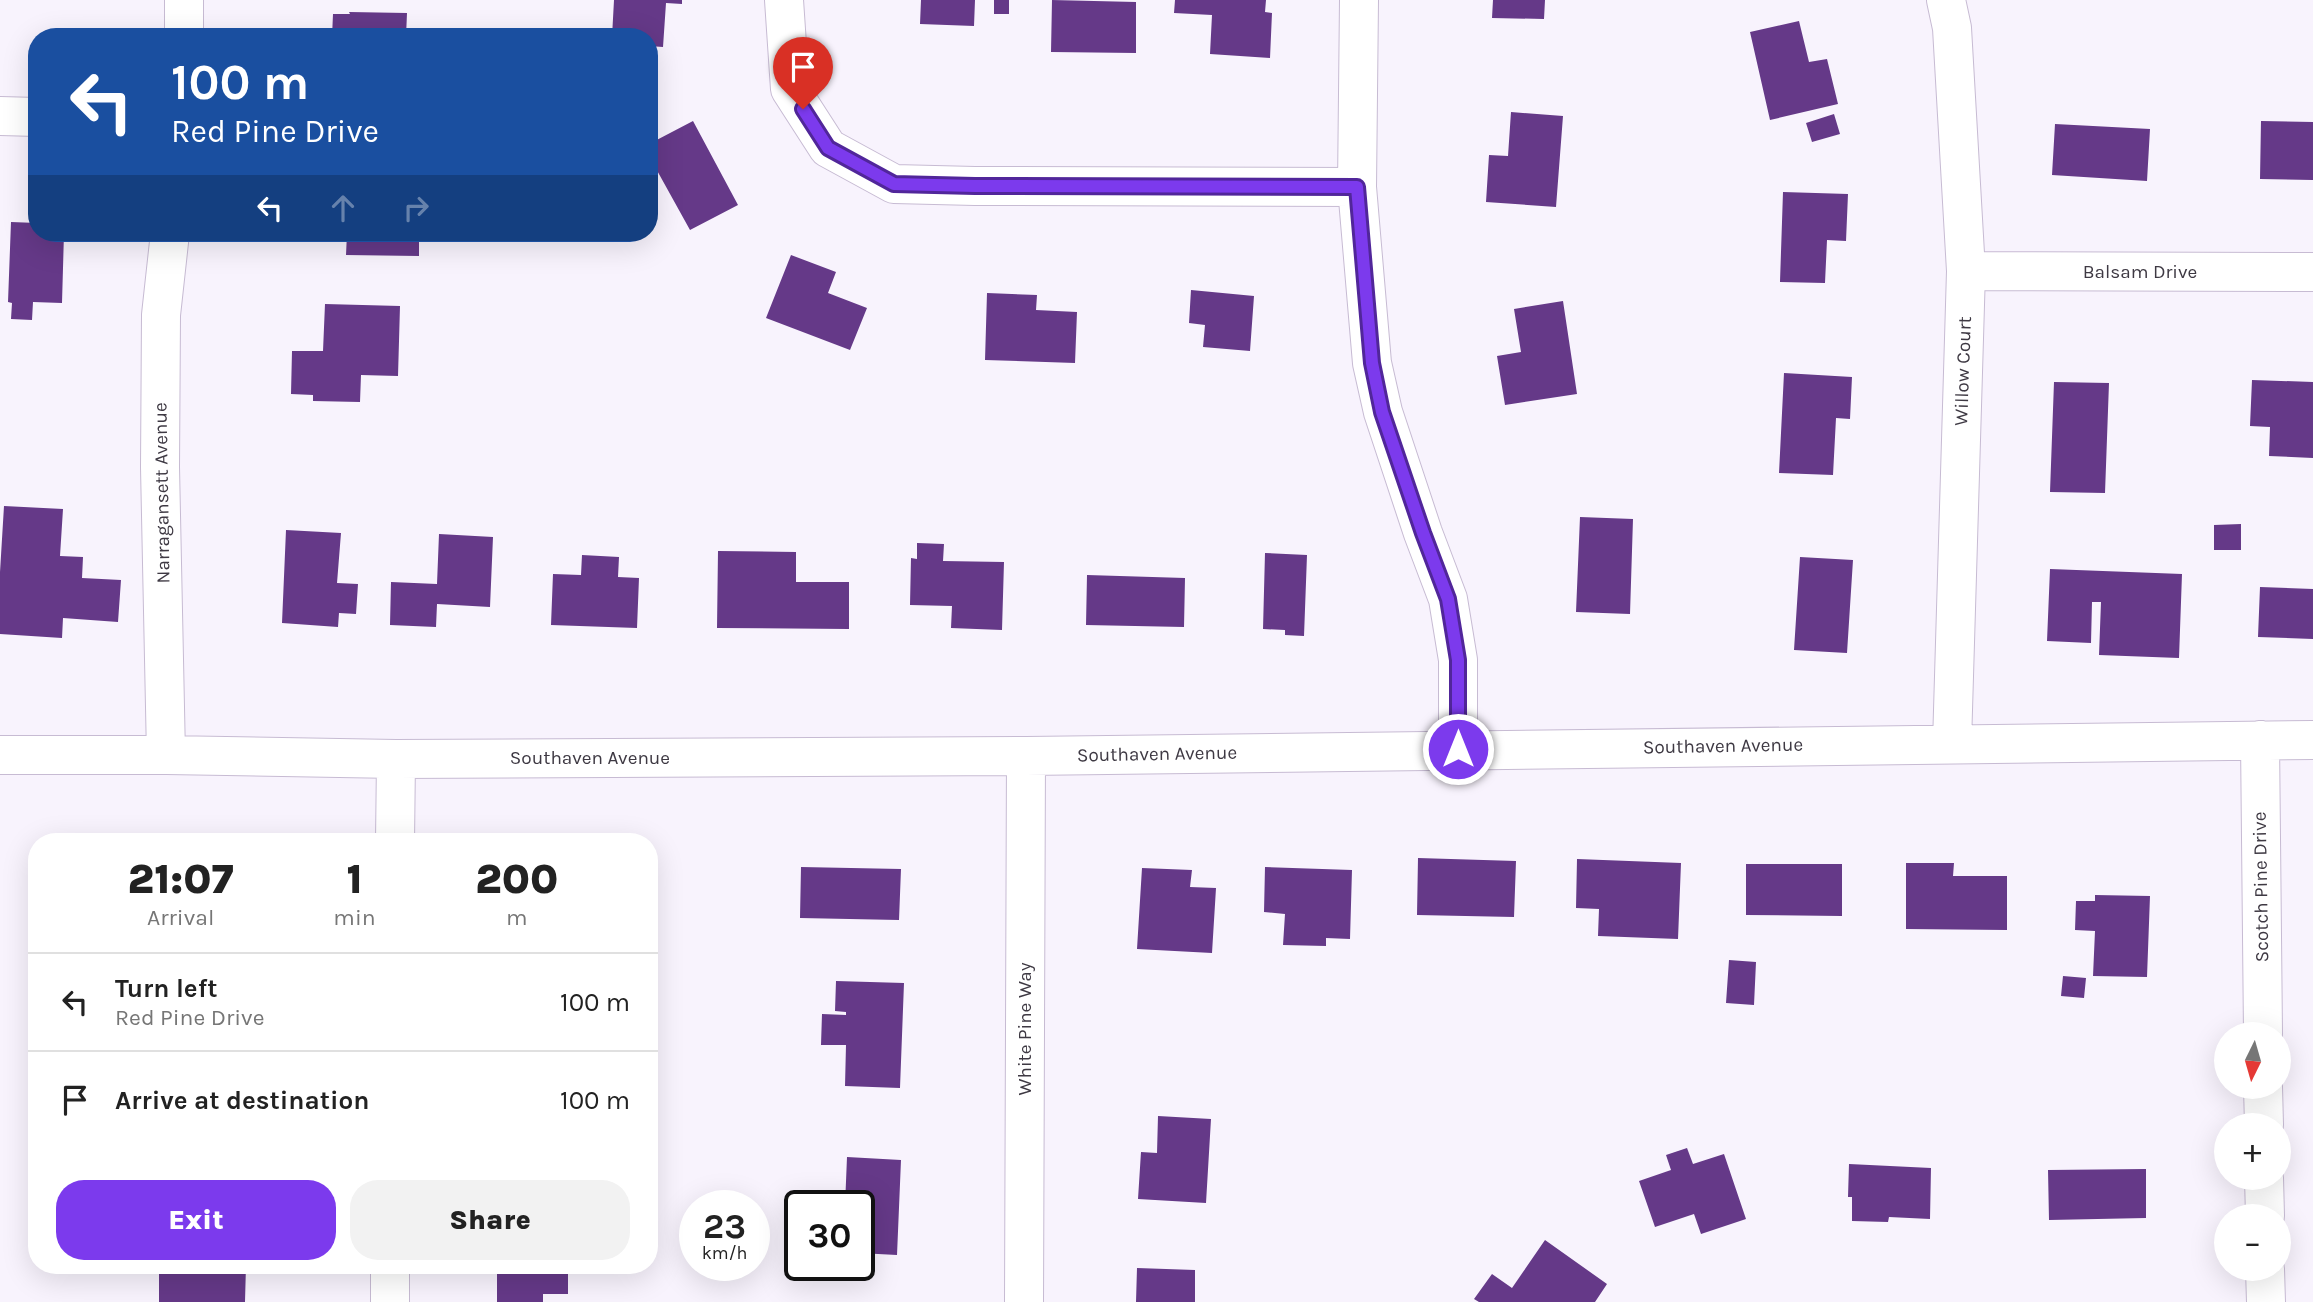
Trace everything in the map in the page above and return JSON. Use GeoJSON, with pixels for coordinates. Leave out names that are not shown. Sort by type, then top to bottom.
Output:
{"type":"FeatureCollection","features":[{"type":"Feature","properties":{"kind":"street"},"geometry":{"type":"LineString","coordinates":[[184,0],[184,28]]}},
{"type":"Feature","properties":{"kind":"street"},"geometry":{"type":"LineString","coordinates":[[784,0],[790,89],[828,148],[894,184],[1357,187]]}},
{"type":"Feature","properties":{"kind":"street"},"geometry":{"type":"LineString","coordinates":[[1359,0],[1357,187],[1372,363],[1382,412],[1448,599],[1458,660],[1458,749]]}},
{"type":"Feature","properties":{"kind":"street","name":"Willow Court"},"geometry":{"type":"LineString","coordinates":[[1946,0],[1952,28],[1966,271],[1952,744]]}},
{"type":"Feature","properties":{"kind":"street"},"geometry":{"type":"LineString","coordinates":[[0,116],[28,117]]}},
{"type":"Feature","properties":{"kind":"street","name":"Narragansett Avenue"},"geometry":{"type":"LineString","coordinates":[[166,755],[160,467],[161,329],[169,242]]}},
{"type":"Feature","properties":{"kind":"street","name":"Balsam Drive"},"geometry":{"type":"LineString","coordinates":[[1966,271],[2313,272]]}},
{"type":"Feature","properties":{"kind":"street","name":"Scotch Pine Drive"},"geometry":{"type":"LineString","coordinates":[[2260,740],[2263,1022]]}},
{"type":"Feature","properties":{"kind":"street","name":"Southaven Avenue"},"geometry":{"type":"LineString","coordinates":[[0,755],[396,759],[1026,756],[2313,740]]}},
{"type":"Feature","properties":{"kind":"street","name":"White Pine Way"},"geometry":{"type":"LineString","coordinates":[[1024,1302],[1026,756]]}},
{"type":"Feature","properties":{"kind":"street"},"geometry":{"type":"LineString","coordinates":[[395,833],[396,759]]}},
{"type":"Feature","properties":{"kind":"street"},"geometry":{"type":"LineString","coordinates":[[390,1274],[390,1302]]}},
{"type":"Feature","properties":{"kind":"street"},"geometry":{"type":"LineString","coordinates":[[2265,1281],[2266,1302]]}},
{"type":"Feature","properties":{"kind":"building"},"geometry":{"type":"Polygon","coordinates":[[[614,0],[682,0],[682,4],[666,3],[663,47],[658,47],[658,28],[612,28],[614,0]]]}},
{"type":"Feature","properties":{"kind":"building"},"geometry":{"type":"Polygon","coordinates":[[[921,0],[975,0],[974,26],[920,24],[921,0]]]}},
{"type":"Feature","properties":{"kind":"building"},"geometry":{"type":"Polygon","coordinates":[[[994,0],[1009,0],[1009,14],[994,14],[994,0]]]}},
{"type":"Feature","properties":{"kind":"building"},"geometry":{"type":"Polygon","coordinates":[[[1052,0],[1136,2],[1136,53],[1051,52],[1052,0]]]}},
{"type":"Feature","properties":{"kind":"building"},"geometry":{"type":"Polygon","coordinates":[[[1175,0],[1266,0],[1265,12],[1272,13],[1270,58],[1210,54],[1212,15],[1174,13],[1175,0]]]}},
{"type":"Feature","properties":{"kind":"building"},"geometry":{"type":"Polygon","coordinates":[[[1493,0],[1545,0],[1544,19],[1492,18],[1493,0]]]}},
{"type":"Feature","properties":{"kind":"building"},"geometry":{"type":"Polygon","coordinates":[[[349,12],[407,13],[406,28],[332,28],[333,14],[350,14],[349,12]]]}},
{"type":"Feature","properties":{"kind":"building"},"geometry":{"type":"Polygon","coordinates":[[[1799,21],[1809,62],[1827,59],[1838,104],[1770,120],[1750,32],[1799,21]]]}},
{"type":"Feature","properties":{"kind":"building"},"geometry":{"type":"Polygon","coordinates":[[[1511,112],[1563,116],[1556,207],[1486,202],[1489,155],[1508,156],[1511,112]]]}},
{"type":"Feature","properties":{"kind":"building"},"geometry":{"type":"Polygon","coordinates":[[[1834,114],[1840,134],[1812,142],[1806,123],[1834,114]]]}},
{"type":"Feature","properties":{"kind":"building"},"geometry":{"type":"Polygon","coordinates":[[[693,121],[738,205],[690,230],[658,172],[658,139],[693,121]]]}},
{"type":"Feature","properties":{"kind":"building"},"geometry":{"type":"Polygon","coordinates":[[[2261,121],[2313,122],[2313,180],[2260,179],[2261,121]]]}},
{"type":"Feature","properties":{"kind":"building"},"geometry":{"type":"Polygon","coordinates":[[[2055,124],[2150,129],[2147,181],[2052,175],[2055,124]]]}},
{"type":"Feature","properties":{"kind":"building"},"geometry":{"type":"Polygon","coordinates":[[[1783,192],[1848,194],[1846,241],[1827,240],[1825,283],[1780,282],[1783,192]]]}},
{"type":"Feature","properties":{"kind":"building"},"geometry":{"type":"Polygon","coordinates":[[[11,222],[28,223],[28,242],[64,242],[62,303],[33,302],[32,320],[11,319],[12,303],[8,302],[11,222]]]}},
{"type":"Feature","properties":{"kind":"building"},"geometry":{"type":"Polygon","coordinates":[[[347,242],[419,242],[419,256],[346,255],[347,242]]]}},
{"type":"Feature","properties":{"kind":"building"},"geometry":{"type":"Polygon","coordinates":[[[791,255],[836,272],[828,293],[867,308],[850,350],[766,318],[791,255]]]}},
{"type":"Feature","properties":{"kind":"building"},"geometry":{"type":"Polygon","coordinates":[[[1191,290],[1254,296],[1250,351],[1203,347],[1205,325],[1189,323],[1191,290]]]}},
{"type":"Feature","properties":{"kind":"building"},"geometry":{"type":"Polygon","coordinates":[[[987,293],[1037,295],[1036,310],[1077,312],[1075,363],[985,360],[987,293]]]}},
{"type":"Feature","properties":{"kind":"building"},"geometry":{"type":"Polygon","coordinates":[[[1563,301],[1577,394],[1505,405],[1497,356],[1521,352],[1514,309],[1563,301]]]}},
{"type":"Feature","properties":{"kind":"building"},"geometry":{"type":"Polygon","coordinates":[[[325,304],[400,306],[398,376],[361,375],[360,402],[313,401],[313,395],[291,394],[292,351],[323,351],[325,304]]]}},
{"type":"Feature","properties":{"kind":"building"},"geometry":{"type":"Polygon","coordinates":[[[1784,373],[1852,377],[1850,419],[1836,418],[1833,475],[1779,473],[1784,373]]]}},
{"type":"Feature","properties":{"kind":"building"},"geometry":{"type":"Polygon","coordinates":[[[2252,380],[2313,382],[2313,458],[2269,456],[2270,427],[2250,426],[2252,380]]]}},
{"type":"Feature","properties":{"kind":"building"},"geometry":{"type":"Polygon","coordinates":[[[2054,382],[2109,383],[2105,493],[2050,492],[2054,382]]]}},
{"type":"Feature","properties":{"kind":"building"},"geometry":{"type":"Polygon","coordinates":[[[4,506],[63,509],[60,556],[83,557],[82,578],[121,580],[118,622],[63,618],[62,638],[0,634],[4,506]]]}},
{"type":"Feature","properties":{"kind":"building"},"geometry":{"type":"Polygon","coordinates":[[[1580,517],[1633,519],[1630,614],[1576,612],[1580,517]]]}},
{"type":"Feature","properties":{"kind":"building"},"geometry":{"type":"Polygon","coordinates":[[[2241,524],[2241,550],[2214,550],[2214,525],[2241,524]]]}},
{"type":"Feature","properties":{"kind":"building"},"geometry":{"type":"Polygon","coordinates":[[[286,530],[341,533],[337,583],[358,584],[356,614],[339,613],[338,627],[282,623],[286,530]]]}},
{"type":"Feature","properties":{"kind":"building"},"geometry":{"type":"Polygon","coordinates":[[[439,534],[493,537],[490,607],[437,604],[436,627],[390,625],[391,582],[437,584],[439,534]]]}},
{"type":"Feature","properties":{"kind":"building"},"geometry":{"type":"Polygon","coordinates":[[[917,543],[944,544],[943,561],[1004,562],[1002,630],[951,628],[952,606],[910,605],[911,558],[917,559],[917,543]]]}},
{"type":"Feature","properties":{"kind":"building"},"geometry":{"type":"Polygon","coordinates":[[[718,551],[796,552],[796,582],[849,582],[849,629],[717,628],[718,551]]]}},
{"type":"Feature","properties":{"kind":"building"},"geometry":{"type":"Polygon","coordinates":[[[1265,553],[1307,555],[1304,636],[1285,635],[1285,630],[1263,629],[1265,553]]]}},
{"type":"Feature","properties":{"kind":"building"},"geometry":{"type":"Polygon","coordinates":[[[582,555],[619,557],[618,577],[639,578],[637,628],[551,625],[553,574],[581,575],[582,555]]]}},
{"type":"Feature","properties":{"kind":"building"},"geometry":{"type":"Polygon","coordinates":[[[1800,557],[1853,560],[1847,653],[1794,650],[1800,557]]]}},
{"type":"Feature","properties":{"kind":"building"},"geometry":{"type":"Polygon","coordinates":[[[2050,569],[2182,574],[2179,658],[2099,655],[2101,602],[2092,602],[2091,643],[2047,641],[2050,569]]]}},
{"type":"Feature","properties":{"kind":"building"},"geometry":{"type":"Polygon","coordinates":[[[1087,575],[1185,578],[1184,627],[1086,625],[1087,575]]]}},
{"type":"Feature","properties":{"kind":"building"},"geometry":{"type":"Polygon","coordinates":[[[2260,587],[2313,589],[2313,639],[2258,637],[2260,587]]]}},
{"type":"Feature","properties":{"kind":"building"},"geometry":{"type":"Polygon","coordinates":[[[1418,858],[1516,861],[1514,917],[1417,915],[1418,858]]]}},
{"type":"Feature","properties":{"kind":"building"},"geometry":{"type":"Polygon","coordinates":[[[1577,859],[1681,863],[1678,939],[1598,936],[1599,909],[1576,908],[1577,859]]]}},
{"type":"Feature","properties":{"kind":"building"},"geometry":{"type":"Polygon","coordinates":[[[1906,863],[1954,863],[1953,876],[2007,876],[2007,930],[1906,929],[1906,863]]]}},
{"type":"Feature","properties":{"kind":"building"},"geometry":{"type":"Polygon","coordinates":[[[1746,864],[1842,864],[1842,916],[1746,915],[1746,864]]]}},
{"type":"Feature","properties":{"kind":"building"},"geometry":{"type":"Polygon","coordinates":[[[801,867],[901,869],[899,920],[800,918],[801,867]]]}},
{"type":"Feature","properties":{"kind":"building"},"geometry":{"type":"Polygon","coordinates":[[[1265,867],[1352,870],[1350,939],[1326,938],[1326,946],[1283,945],[1285,914],[1264,912],[1265,867]]]}},
{"type":"Feature","properties":{"kind":"building"},"geometry":{"type":"Polygon","coordinates":[[[1142,868],[1192,870],[1190,887],[1216,888],[1212,953],[1137,949],[1142,868]]]}},
{"type":"Feature","properties":{"kind":"building"},"geometry":{"type":"Polygon","coordinates":[[[2095,895],[2150,896],[2147,977],[2093,976],[2095,931],[2075,930],[2076,901],[2095,901],[2095,895]]]}},
{"type":"Feature","properties":{"kind":"building"},"geometry":{"type":"Polygon","coordinates":[[[1729,960],[1756,962],[1754,1005],[1726,1003],[1729,960]]]}},
{"type":"Feature","properties":{"kind":"building"},"geometry":{"type":"Polygon","coordinates":[[[2063,976],[2086,978],[2084,998],[2061,996],[2063,976]]]}},
{"type":"Feature","properties":{"kind":"building"},"geometry":{"type":"Polygon","coordinates":[[[836,981],[904,983],[900,1088],[845,1086],[846,1045],[821,1045],[822,1014],[846,1015],[846,1012],[835,1011],[836,981]]]}},
{"type":"Feature","properties":{"kind":"building"},"geometry":{"type":"Polygon","coordinates":[[[1158,1116],[1211,1119],[1206,1203],[1138,1199],[1141,1152],[1157,1153],[1158,1116]]]}},
{"type":"Feature","properties":{"kind":"building"},"geometry":{"type":"Polygon","coordinates":[[[1687,1148],[1693,1164],[1724,1154],[1746,1219],[1701,1234],[1694,1214],[1655,1227],[1639,1181],[1671,1170],[1666,1155],[1687,1148]]]}},
{"type":"Feature","properties":{"kind":"building"},"geometry":{"type":"Polygon","coordinates":[[[847,1157],[901,1160],[897,1255],[875,1254],[875,1190],[846,1190],[847,1157]]]}},
{"type":"Feature","properties":{"kind":"building"},"geometry":{"type":"Polygon","coordinates":[[[1849,1164],[1931,1168],[1930,1219],[1889,1217],[1888,1222],[1852,1221],[1852,1197],[1848,1197],[1849,1164]]]}},
{"type":"Feature","properties":{"kind":"building"},"geometry":{"type":"Polygon","coordinates":[[[2146,1169],[2146,1218],[2049,1220],[2048,1170],[2146,1169]]]}},
{"type":"Feature","properties":{"kind":"building"},"geometry":{"type":"Polygon","coordinates":[[[1545,1240],[1607,1284],[1595,1302],[1479,1302],[1474,1299],[1492,1274],[1512,1288],[1545,1240]]]}},
{"type":"Feature","properties":{"kind":"building"},"geometry":{"type":"Polygon","coordinates":[[[1137,1268],[1195,1270],[1195,1302],[1136,1302],[1137,1268]]]}},
{"type":"Feature","properties":{"kind":"building"},"geometry":{"type":"Polygon","coordinates":[[[159,1274],[246,1274],[245,1302],[159,1302],[159,1274]]]}},
{"type":"Feature","properties":{"kind":"building"},"geometry":{"type":"Polygon","coordinates":[[[497,1274],[568,1274],[568,1294],[543,1294],[543,1302],[497,1302],[497,1274]]]}},
{"type":"Feature","properties":{"kind":"route"},"geometry":{"type":"LineString","coordinates":[[803,109],[828,148],[894,184],[1357,187],[1372,363],[1382,412],[1448,599],[1458,660],[1458,749]]}}]}
